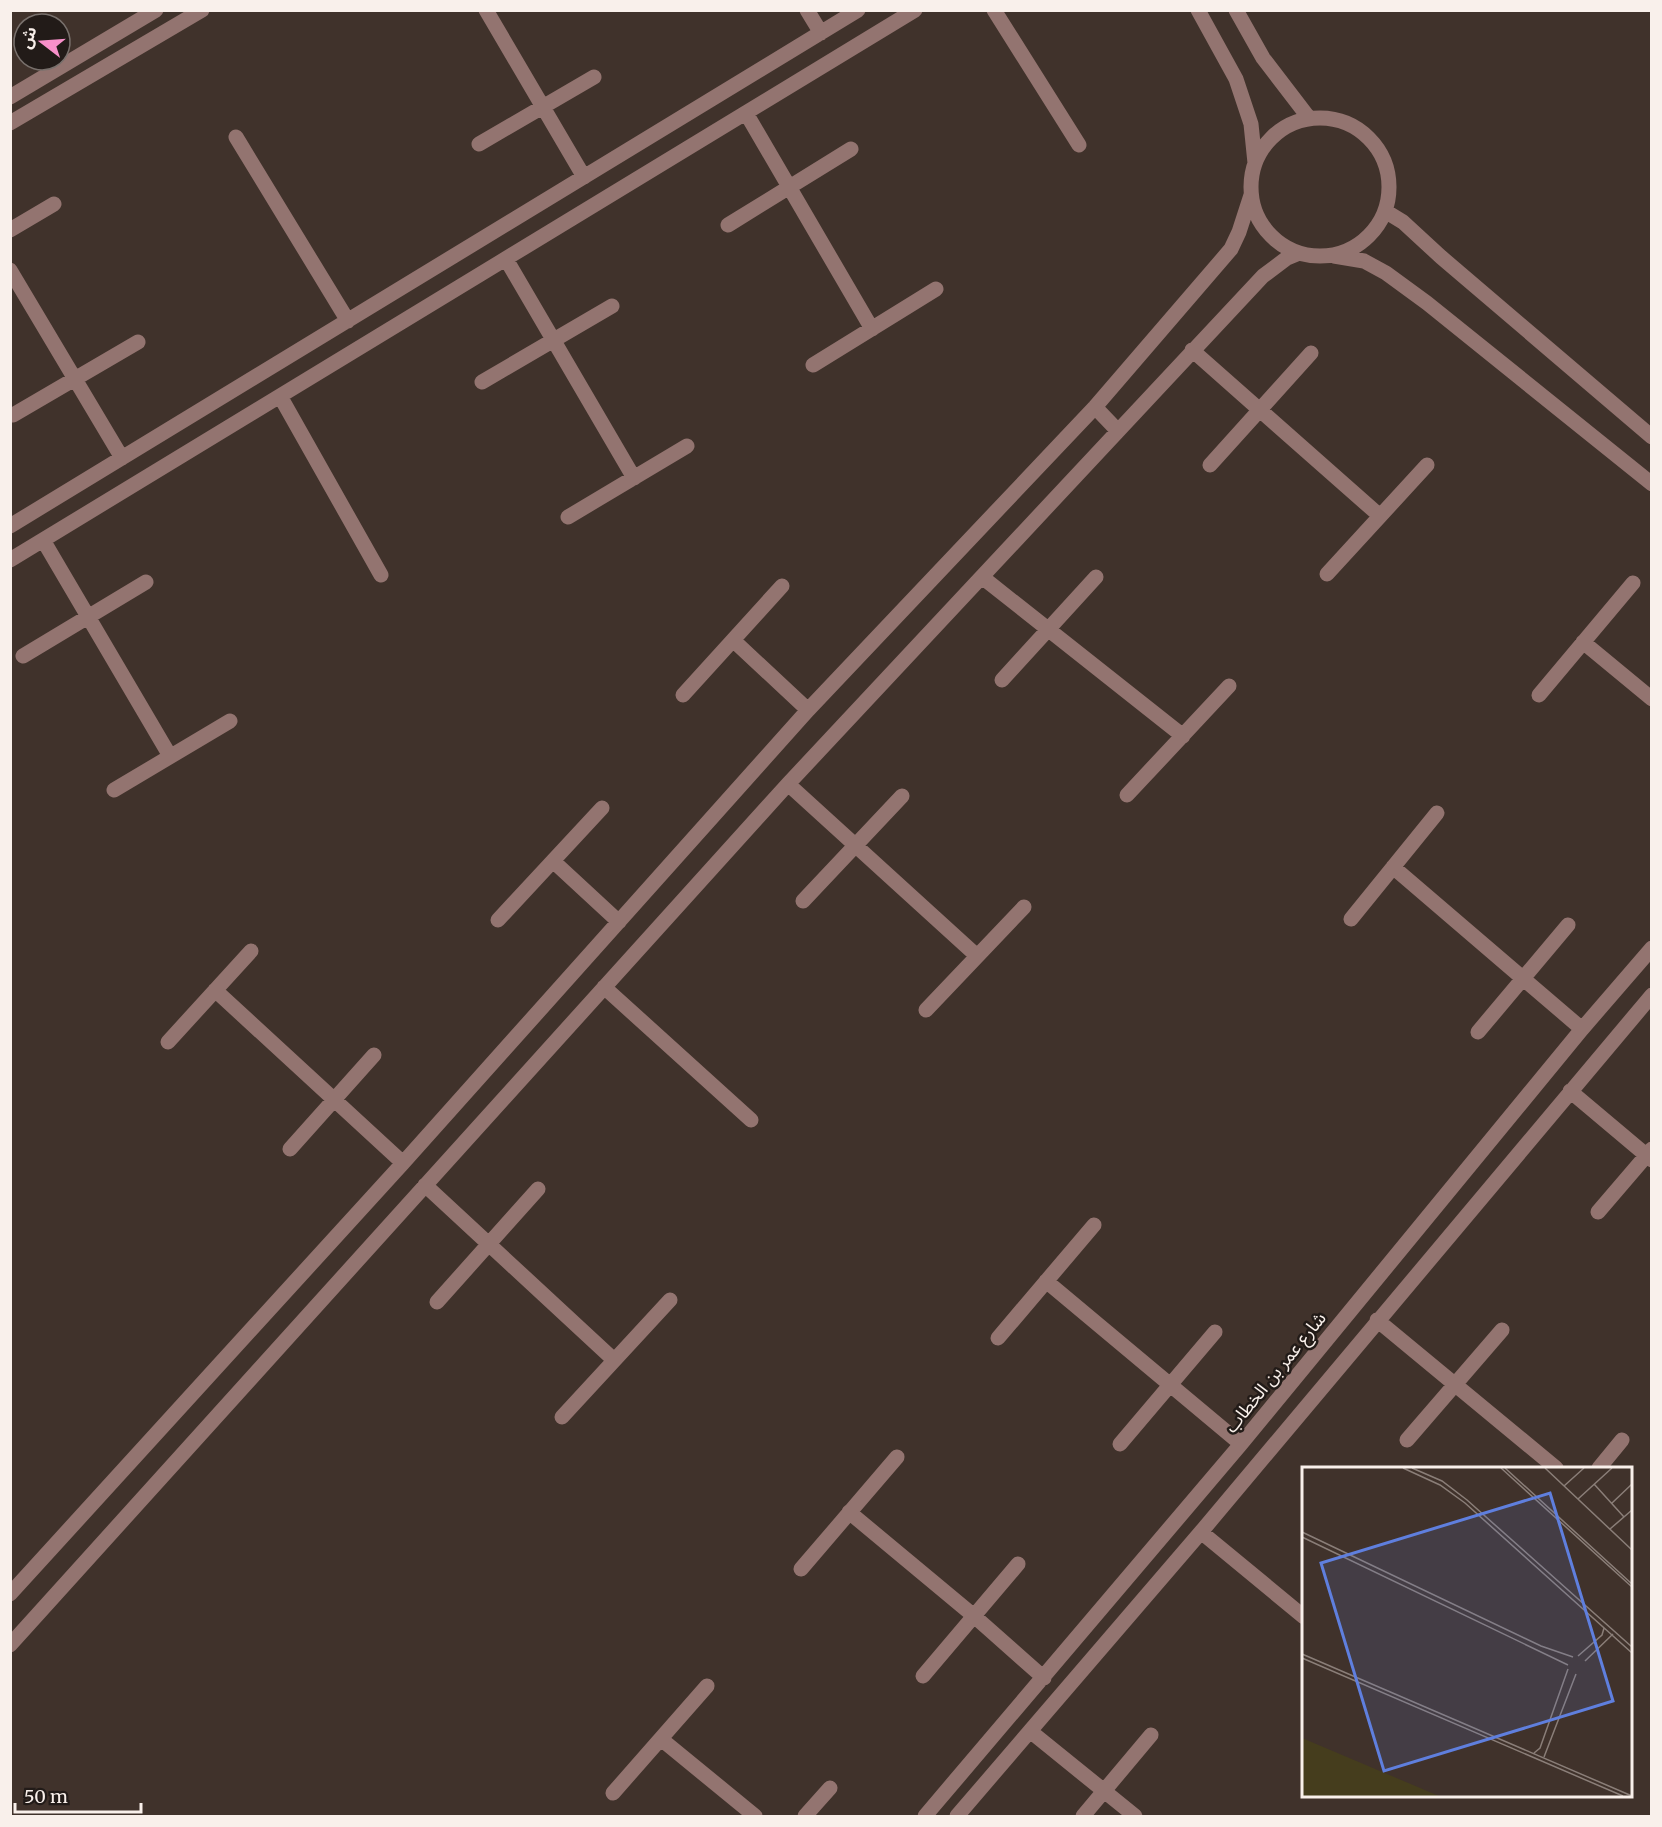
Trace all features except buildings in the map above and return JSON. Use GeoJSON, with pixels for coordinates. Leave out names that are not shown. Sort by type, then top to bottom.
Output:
{"type":"FeatureCollection","features":[{"type":"Feature","properties":{"kind":"street"},"geometry":{"type":"LineString","coordinates":[[10,97],[156,10]]}},
{"type":"Feature","properties":{"kind":"street"},"geometry":{"type":"LineString","coordinates":[[10,123],[201,10]]}},
{"type":"Feature","properties":{"kind":"street"},"geometry":{"type":"LineString","coordinates":[[486,10],[584,177]]}},
{"type":"Feature","properties":{"kind":"street"},"geometry":{"type":"LineString","coordinates":[[807,10],[820,33]]}},
{"type":"Feature","properties":{"kind":"street"},"geometry":{"type":"LineString","coordinates":[[10,526],[858,10]]}},
{"type":"Feature","properties":{"kind":"street"},"geometry":{"type":"LineString","coordinates":[[10,560],[915,10]]}},
{"type":"Feature","properties":{"kind":"street"},"geometry":{"type":"LineString","coordinates":[[994,10],[1079,145]]}},
{"type":"Feature","properties":{"kind":"street"},"geometry":{"type":"LineString","coordinates":[[10,1594],[403,1163],[808,710],[1095,407],[1231,249],[1251,195],[1255,163],[1251,124],[1236,79],[1198,10]]}},
{"type":"Feature","properties":{"kind":"street"},"geometry":{"type":"LineString","coordinates":[[1236,10],[1263,58],[1310,118]]}},
{"type":"Feature","properties":{"kind":"street"},"geometry":{"type":"LineString","coordinates":[[479,144],[594,77]]}},
{"type":"Feature","properties":{"kind":"street"},"geometry":{"type":"LineString","coordinates":[[746,114],[872,328]]}},
{"type":"Feature","properties":{"kind":"street"},"geometry":{"type":"LineString","coordinates":[[1255,163],[1263,148],[1274,136],[1288,126],[1310,118],[1330,119],[1352,126],[1377,147],[1388,178],[1389,195],[1385,211],[1376,227],[1364,241],[1331,256]]}},
{"type":"Feature","properties":{"kind":"street"},"geometry":{"type":"LineString","coordinates":[[236,137],[348,321]]}},
{"type":"Feature","properties":{"kind":"street"},"geometry":{"type":"LineString","coordinates":[[728,225],[851,149]]}},
{"type":"Feature","properties":{"kind":"street"},"geometry":{"type":"LineString","coordinates":[[1251,195],[1262,225],[1285,247],[1315,256],[1364,261],[1386,273],[1427,303],[1652,484]]}},
{"type":"Feature","properties":{"kind":"street"},"geometry":{"type":"LineString","coordinates":[[10,230],[54,204]]}},
{"type":"Feature","properties":{"kind":"street"},"geometry":{"type":"LineString","coordinates":[[1385,211],[1403,222],[1440,257],[1652,437]]}},
{"type":"Feature","properties":{"kind":"street"},"geometry":{"type":"LineString","coordinates":[[10,1645],[788,784],[1192,350],[1271,269],[1299,253]]}},
{"type":"Feature","properties":{"kind":"street"},"geometry":{"type":"LineString","coordinates":[[506,259],[634,478]]}},
{"type":"Feature","properties":{"kind":"street"},"geometry":{"type":"LineString","coordinates":[[10,270],[122,458]]}},
{"type":"Feature","properties":{"kind":"street"},"geometry":{"type":"LineString","coordinates":[[813,365],[936,289]]}},
{"type":"Feature","properties":{"kind":"street"},"geometry":{"type":"LineString","coordinates":[[482,382],[612,306]]}},
{"type":"Feature","properties":{"kind":"street"},"geometry":{"type":"LineString","coordinates":[[13,415],[138,342]]}},
{"type":"Feature","properties":{"kind":"street"},"geometry":{"type":"LineString","coordinates":[[1192,350],[1380,516]]}},
{"type":"Feature","properties":{"kind":"street"},"geometry":{"type":"LineString","coordinates":[[1210,465],[1311,353]]}},
{"type":"Feature","properties":{"kind":"street"},"geometry":{"type":"LineString","coordinates":[[280,396],[381,574]]}},
{"type":"Feature","properties":{"kind":"street"},"geometry":{"type":"LineString","coordinates":[[1095,407],[1117,430]]}},
{"type":"Feature","properties":{"kind":"street"},"geometry":{"type":"LineString","coordinates":[[568,517],[687,446]]}},
{"type":"Feature","properties":{"kind":"street"},"geometry":{"type":"LineString","coordinates":[[1327,574],[1427,465]]}},
{"type":"Feature","properties":{"kind":"street"},"geometry":{"type":"LineString","coordinates":[[43,540],[170,756]]}},
{"type":"Feature","properties":{"kind":"street"},"geometry":{"type":"LineString","coordinates":[[982,577],[1183,736]]}},
{"type":"Feature","properties":{"kind":"street"},"geometry":{"type":"LineString","coordinates":[[1002,680],[1096,577]]}},
{"type":"Feature","properties":{"kind":"street"},"geometry":{"type":"LineString","coordinates":[[22,656],[146,582]]}},
{"type":"Feature","properties":{"kind":"street"},"geometry":{"type":"LineString","coordinates":[[1539,695],[1633,583]]}},
{"type":"Feature","properties":{"kind":"street"},"geometry":{"type":"LineString","coordinates":[[683,695],[782,586]]}},
{"type":"Feature","properties":{"kind":"street"},"geometry":{"type":"LineString","coordinates":[[733,640],[808,710]]}},
{"type":"Feature","properties":{"kind":"street"},"geometry":{"type":"LineString","coordinates":[[1583,642],[1652,699]]}},
{"type":"Feature","properties":{"kind":"street"},"geometry":{"type":"LineString","coordinates":[[1127,795],[1229,686]]}},
{"type":"Feature","properties":{"kind":"street"},"geometry":{"type":"LineString","coordinates":[[114,790],[230,721]]}},
{"type":"Feature","properties":{"kind":"street"},"geometry":{"type":"LineString","coordinates":[[788,784],[977,956]]}},
{"type":"Feature","properties":{"kind":"street"},"geometry":{"type":"LineString","coordinates":[[802,901],[902,796]]}},
{"type":"Feature","properties":{"kind":"street"},"geometry":{"type":"LineString","coordinates":[[498,920],[602,808]]}},
{"type":"Feature","properties":{"kind":"street"},"geometry":{"type":"LineString","coordinates":[[1351,919],[1437,813]]}},
{"type":"Feature","properties":{"kind":"street"},"geometry":{"type":"LineString","coordinates":[[553,861],[619,922]]}},
{"type":"Feature","properties":{"kind":"street"},"geometry":{"type":"LineString","coordinates":[[1393,867],[1582,1029]]}},
{"type":"Feature","properties":{"kind":"street"},"geometry":{"type":"LineString","coordinates":[[926,1010],[1024,907]]}},
{"type":"Feature","properties":{"kind":"street"},"geometry":{"type":"LineString","coordinates":[[1478,1032],[1568,925]]}},
{"type":"Feature","properties":{"kind":"street","name":"شارع عمر بن الخطاب"},"geometry":{"type":"LineString","coordinates":[[925,1816],[1241,1444],[1582,1029],[1652,948]]}},
{"type":"Feature","properties":{"kind":"street"},"geometry":{"type":"LineString","coordinates":[[168,1042],[251,951]]}},
{"type":"Feature","properties":{"kind":"street"},"geometry":{"type":"LineString","coordinates":[[604,987],[751,1119]]}},
{"type":"Feature","properties":{"kind":"street"},"geometry":{"type":"LineString","coordinates":[[215,990],[403,1163]]}},
{"type":"Feature","properties":{"kind":"street"},"geometry":{"type":"LineString","coordinates":[[957,1816],[1201,1532],[1652,995]]}},
{"type":"Feature","properties":{"kind":"street"},"geometry":{"type":"LineString","coordinates":[[290,1149],[374,1055]]}},
{"type":"Feature","properties":{"kind":"street"},"geometry":{"type":"LineString","coordinates":[[1570,1091],[1650,1155],[1598,1212]]}},
{"type":"Feature","properties":{"kind":"street"},"geometry":{"type":"LineString","coordinates":[[425,1185],[614,1360]]}},
{"type":"Feature","properties":{"kind":"street"},"geometry":{"type":"LineString","coordinates":[[437,1302],[538,1189]]}},
{"type":"Feature","properties":{"kind":"street"},"geometry":{"type":"LineString","coordinates":[[998,1338],[1094,1226]]}},
{"type":"Feature","properties":{"kind":"street"},"geometry":{"type":"LineString","coordinates":[[1046,1281],[1241,1444]]}},
{"type":"Feature","properties":{"kind":"street"},"geometry":{"type":"LineString","coordinates":[[562,1417],[670,1300]]}},
{"type":"Feature","properties":{"kind":"street"},"geometry":{"type":"LineString","coordinates":[[1377,1320],[1555,1467]]}},
{"type":"Feature","properties":{"kind":"street"},"geometry":{"type":"LineString","coordinates":[[1407,1440],[1502,1330]]}},
{"type":"Feature","properties":{"kind":"street"},"geometry":{"type":"LineString","coordinates":[[1120,1444],[1215,1332]]}},
{"type":"Feature","properties":{"kind":"street"},"geometry":{"type":"LineString","coordinates":[[1600,1467],[1622,1440]]}},
{"type":"Feature","properties":{"kind":"street"},"geometry":{"type":"LineString","coordinates":[[801,1569],[897,1457]]}},
{"type":"Feature","properties":{"kind":"street"},"geometry":{"type":"LineString","coordinates":[[849,1512],[974,1616],[1044,1678]]}},
{"type":"Feature","properties":{"kind":"street"},"geometry":{"type":"LineString","coordinates":[[1201,1532],[1302,1615]]}},
{"type":"Feature","properties":{"kind":"street"},"geometry":{"type":"LineString","coordinates":[[923,1676],[1018,1564]]}},
{"type":"Feature","properties":{"kind":"street"},"geometry":{"type":"LineString","coordinates":[[613,1793],[707,1686]]}},
{"type":"Feature","properties":{"kind":"street"},"geometry":{"type":"LineString","coordinates":[[1030,1731],[1135,1816]]}},
{"type":"Feature","properties":{"kind":"street"},"geometry":{"type":"LineString","coordinates":[[1083,1816],[1151,1735]]}},
{"type":"Feature","properties":{"kind":"street"},"geometry":{"type":"LineString","coordinates":[[660,1739],[755,1816]]}},
{"type":"Feature","properties":{"kind":"street"},"geometry":{"type":"LineString","coordinates":[[805,1816],[830,1788]]}}]}
